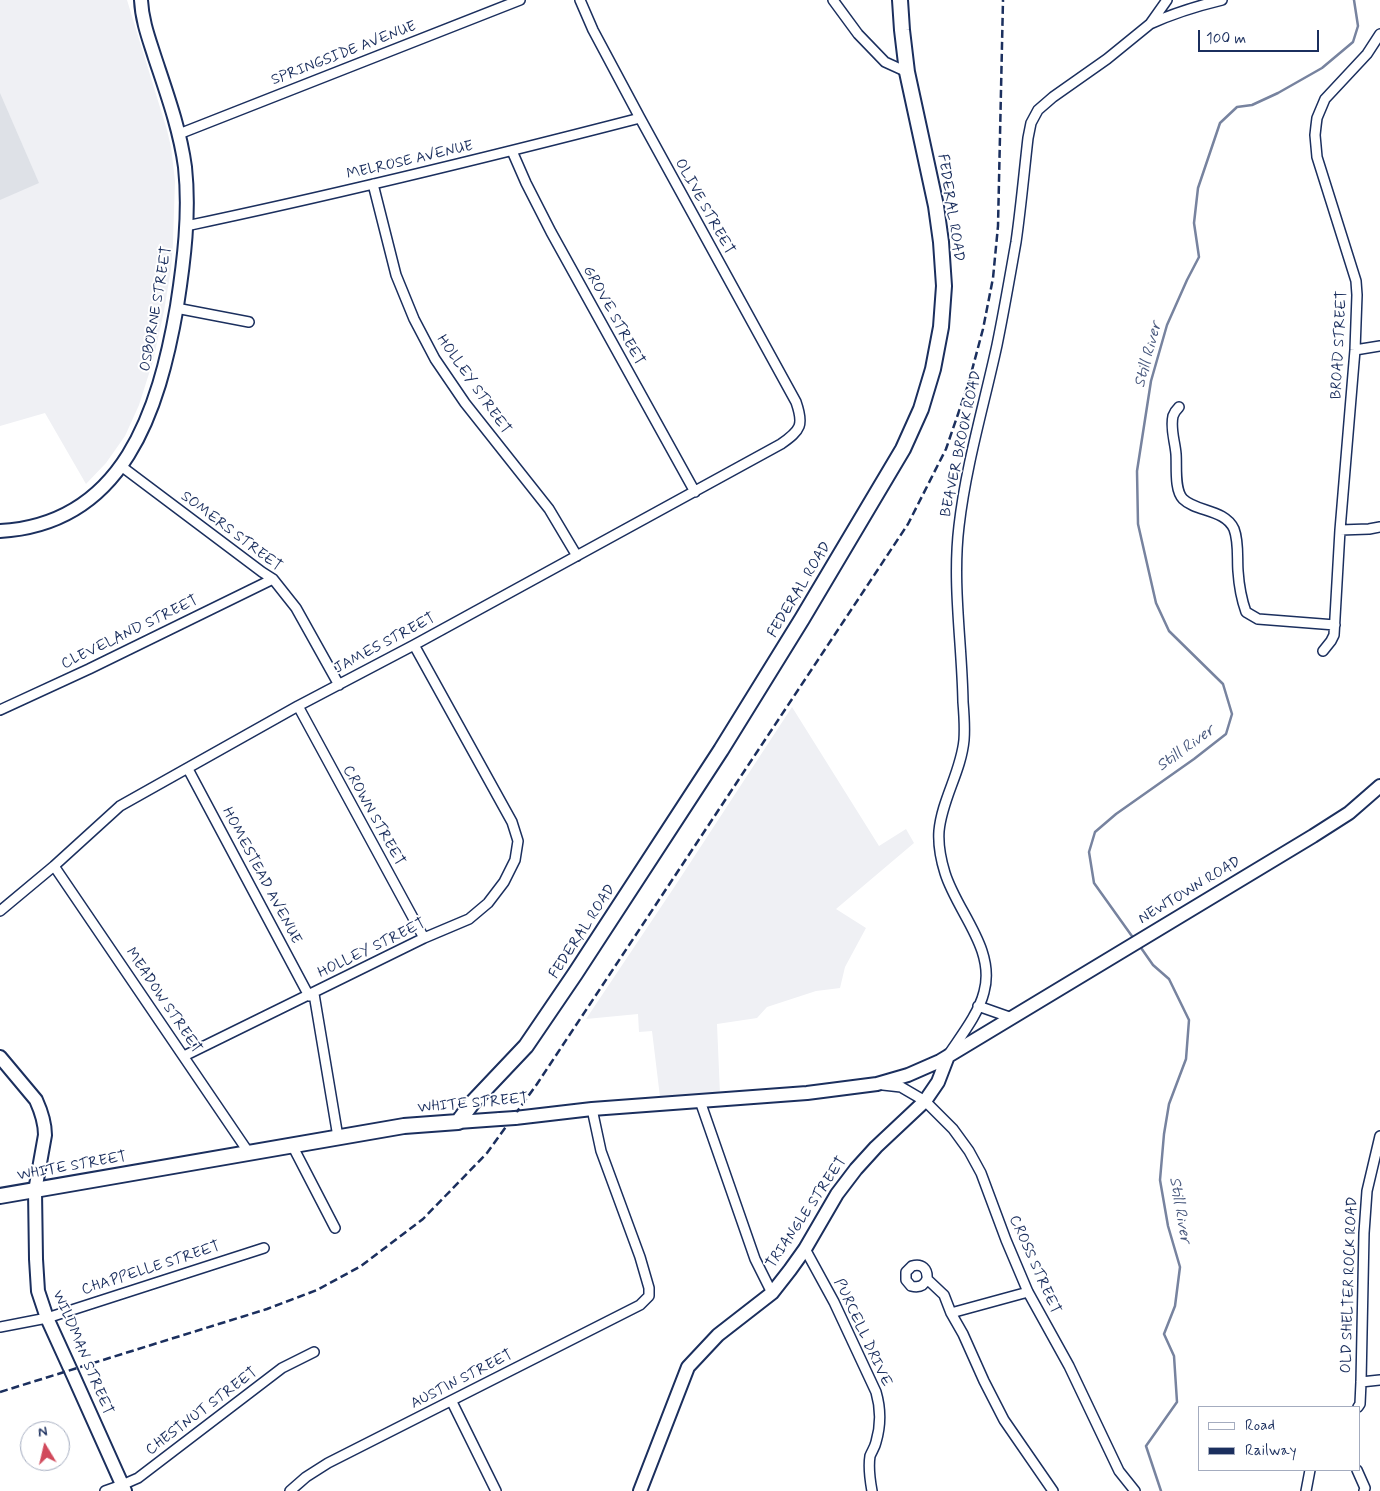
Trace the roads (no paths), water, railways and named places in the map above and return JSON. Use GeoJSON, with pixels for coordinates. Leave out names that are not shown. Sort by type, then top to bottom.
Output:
{"type":"FeatureCollection","features":[{"type":"Feature","properties":{"kind":"main road","name":"FEDERAL ROAD"},"geometry":{"type":"LineString","coordinates":[[458,1122],[473,1102],[526,1046],[721,750],[903,449],[921,409],[933,369],[941,327],[944,286],[942,242],[907,72],[900,0]]}},
{"type":"Feature","properties":{"kind":"main road","name":"OSBORNE STREET"},"geometry":{"type":"LineString","coordinates":[[0,532],[20,530],[43,524],[64,516],[88,500],[121,466],[137,442],[150,413],[161,380],[170,344],[182,267],[187,197],[180,134],[143,21],[141,6]]}},
{"type":"Feature","properties":{"kind":"main road","name":"NEWTOWN ROAD"},"geometry":{"type":"LineString","coordinates":[[948,1056],[1320,831],[1348,813],[1380,786]]}},
{"type":"Feature","properties":{"kind":"main road","name":"WHITE STREET"},"geometry":{"type":"LineString","coordinates":[[0,1196],[404,1126],[515,1118],[592,1109],[807,1093],[878,1084],[908,1075],[948,1056]]}},
{"type":"Feature","properties":{"kind":"main road","name":"TRIANGLE STREET"},"geometry":{"type":"LineString","coordinates":[[640,1491],[688,1367],[718,1335],[772,1293],[805,1249],[838,1194],[856,1169],[876,1147],[925,1101],[938,1082],[948,1056]]}},
{"type":"Feature","properties":{"kind":"main road","name":"WILDMAN STREET"},"geometry":{"type":"LineString","coordinates":[[0,1057],[36,1100],[43,1116],[45,1135],[35,1191],[38,1291],[47,1318],[124,1488]]}},
{"type":"Feature","properties":{"kind":"street","name":"SPRINGSIDE AVENUE"},"geometry":{"type":"LineString","coordinates":[[180,134],[520,0]]}},
{"type":"Feature","properties":{"kind":"street","name":"OLIVE STREET"},"geometry":{"type":"LineString","coordinates":[[580,0],[593,30],[640,118],[796,402],[800,414],[800,426]]}},
{"type":"Feature","properties":{"kind":"street"},"geometry":{"type":"LineString","coordinates":[[833,0],[858,34],[885,62],[907,72]]}},
{"type":"Feature","properties":{"kind":"street","name":"BEAVER BROOK ROAD"},"geometry":{"type":"LineString","coordinates":[[948,1056],[984,994],[987,977],[986,961],[945,875],[940,854],[939,834],[945,802],[960,762],[964,739],[957,571],[958,529],[962,499],[997,343],[1016,242],[1031,123],[1038,110],[1053,97],[1107,59],[1150,24],[1167,0]]}},
{"type":"Feature","properties":{"kind":"street"},"geometry":{"type":"LineString","coordinates":[[1150,24],[1208,2],[1222,0]]}},
{"type":"Feature","properties":{"kind":"street","name":"BROAD STREET"},"geometry":{"type":"LineString","coordinates":[[1322,652],[1334,635],[1335,625],[1340,530],[1355,350],[1357,295],[1356,281],[1317,157],[1315,135],[1317,118],[1325,99],[1367,54],[1380,34]]}},
{"type":"Feature","properties":{"kind":"street","name":"MELROSE AVENUE"},"geometry":{"type":"LineString","coordinates":[[186,226],[512,151],[640,118]]}},
{"type":"Feature","properties":{"kind":"street","name":"GROVE STREET"},"geometry":{"type":"LineString","coordinates":[[512,151],[550,232],[695,492]]}},
{"type":"Feature","properties":{"kind":"street","name":"HOLLEY STREET"},"geometry":{"type":"LineString","coordinates":[[373,184],[396,275],[414,319],[435,359],[465,403],[549,509],[577,556]]}},
{"type":"Feature","properties":{"kind":"street"},"geometry":{"type":"LineString","coordinates":[[176,308],[249,322]]}},
{"type":"Feature","properties":{"kind":"street"},"geometry":{"type":"LineString","coordinates":[[1355,350],[1380,346]]}},
{"type":"Feature","properties":{"kind":"street"},"geometry":{"type":"LineString","coordinates":[[1179,407],[1173,414],[1172,428],[1179,495],[1185,501],[1218,514],[1230,522],[1236,541],[1240,593],[1246,612],[1258,619],[1335,625]]}},
{"type":"Feature","properties":{"kind":"street","name":"JAMES STREET"},"geometry":{"type":"LineString","coordinates":[[0,911],[54,866],[120,806],[298,706],[414,645],[781,444],[792,436],[800,426]]}},
{"type":"Feature","properties":{"kind":"street","name":"SOMERS STREET"},"geometry":{"type":"LineString","coordinates":[[121,466],[273,579],[304,621],[339,685]]}},
{"type":"Feature","properties":{"kind":"street"},"geometry":{"type":"LineString","coordinates":[[1340,530],[1369,530],[1380,527]]}},
{"type":"Feature","properties":{"kind":"street","name":"CLEVELAND STREET"},"geometry":{"type":"LineString","coordinates":[[0,710],[89,669],[273,579]]}},
{"type":"Feature","properties":{"kind":"street","name":"HOLLEY STREET"},"geometry":{"type":"LineString","coordinates":[[184,1056],[424,938],[469,919],[488,903],[504,882],[515,860],[518,842],[512,822],[414,645]]}},
{"type":"Feature","properties":{"kind":"street","name":"CROWN STREET"},"geometry":{"type":"LineString","coordinates":[[298,706],[424,938]]}},
{"type":"Feature","properties":{"kind":"street","name":"HOMESTEAD AVENUE"},"geometry":{"type":"LineString","coordinates":[[188,769],[311,995],[338,1137]]}},
{"type":"Feature","properties":{"kind":"street","name":"MEADOW STREET"},"geometry":{"type":"LineString","coordinates":[[54,866],[248,1153]]}},
{"type":"Feature","properties":{"kind":"street"},"geometry":{"type":"LineString","coordinates":[[978,1006],[1012,1018]]}},
{"type":"Feature","properties":{"kind":"street","name":"CROSS STREET"},"geometry":{"type":"LineString","coordinates":[[878,1084],[901,1087],[925,1101],[952,1129],[969,1151],[981,1174],[1028,1292],[1069,1366],[1119,1470],[1135,1491]]}},
{"type":"Feature","properties":{"kind":"street"},"geometry":{"type":"LineString","coordinates":[[700,1101],[755,1259],[772,1293]]}},
{"type":"Feature","properties":{"kind":"street","name":"AUSTIN STREET"},"geometry":{"type":"LineString","coordinates":[[290,1491],[306,1477],[328,1464],[640,1305],[649,1296],[649,1288],[640,1257],[601,1151],[592,1109]]}},
{"type":"Feature","properties":{"kind":"street","name":"OLD SHELTER ROCK ROAD"},"geometry":{"type":"LineString","coordinates":[[1359,1406],[1367,1191],[1380,1136]]}},
{"type":"Feature","properties":{"kind":"street"},"geometry":{"type":"LineString","coordinates":[[292,1145],[335,1228]]}},
{"type":"Feature","properties":{"kind":"street","name":"CHAPPELLE STREET"},"geometry":{"type":"LineString","coordinates":[[0,1327],[47,1318],[264,1248]]}},
{"type":"Feature","properties":{"kind":"street","name":"PURCELL DRIVE"},"geometry":{"type":"LineString","coordinates":[[805,1249],[834,1302],[879,1402],[879,1427],[876,1443],[870,1456],[869,1469],[872,1491]]}},
{"type":"Feature","properties":{"kind":"street"},"geometry":{"type":"LineString","coordinates":[[928,1279],[944,1295],[1004,1420],[1053,1491]]}},
{"type":"Feature","properties":{"kind":"street"},"geometry":{"type":"LineString","coordinates":[[951,1313],[1028,1292]]}},
{"type":"Feature","properties":{"kind":"street","name":"CHESTNUT STREET"},"geometry":{"type":"LineString","coordinates":[[104,1491],[124,1488],[282,1368],[314,1352]]}},
{"type":"Feature","properties":{"kind":"street"},"geometry":{"type":"LineString","coordinates":[[1361,1382],[1380,1380]]}},
{"type":"Feature","properties":{"kind":"street"},"geometry":{"type":"LineString","coordinates":[[452,1402],[496,1491]]}},
{"type":"Feature","properties":{"kind":"street"},"geometry":{"type":"LineString","coordinates":[[1306,1491],[1310,1471]]}},
{"type":"Feature","properties":{"kind":"street"},"geometry":{"type":"LineString","coordinates":[[1358,1471],[1368,1490]]}},
{"type":"Feature","properties":{"kind":"waterway","name":"Still River"},"geometry":{"type":"LineString","coordinates":[[1134,939],[1094,883],[1089,852],[1095,832],[1116,814],[1226,734],[1232,714],[1223,684],[1169,631],[1156,603],[1138,524],[1137,471],[1151,381],[1167,325],[1199,257],[1194,223],[1198,188],[1220,123],[1237,107],[1252,105],[1278,93],[1322,68],[1353,42],[1358,26],[1354,0]]}},
{"type":"Feature","properties":{"kind":"waterway","name":"Still River"},"geometry":{"type":"LineString","coordinates":[[1139,945],[1153,965],[1169,979],[1189,1020],[1186,1059],[1169,1104],[1160,1180],[1168,1226],[1180,1267],[1175,1306],[1164,1334],[1174,1356],[1177,1402],[1146,1446],[1161,1491]]}},
{"type":"Feature","properties":{"kind":"railway"},"geometry":{"type":"LineString","coordinates":[[0,1392],[267,1309],[317,1290],[361,1266],[423,1219],[487,1153],[537,1084],[908,524],[946,449],[968,385],[983,329],[993,278],[998,226],[1003,0]]}}]}
